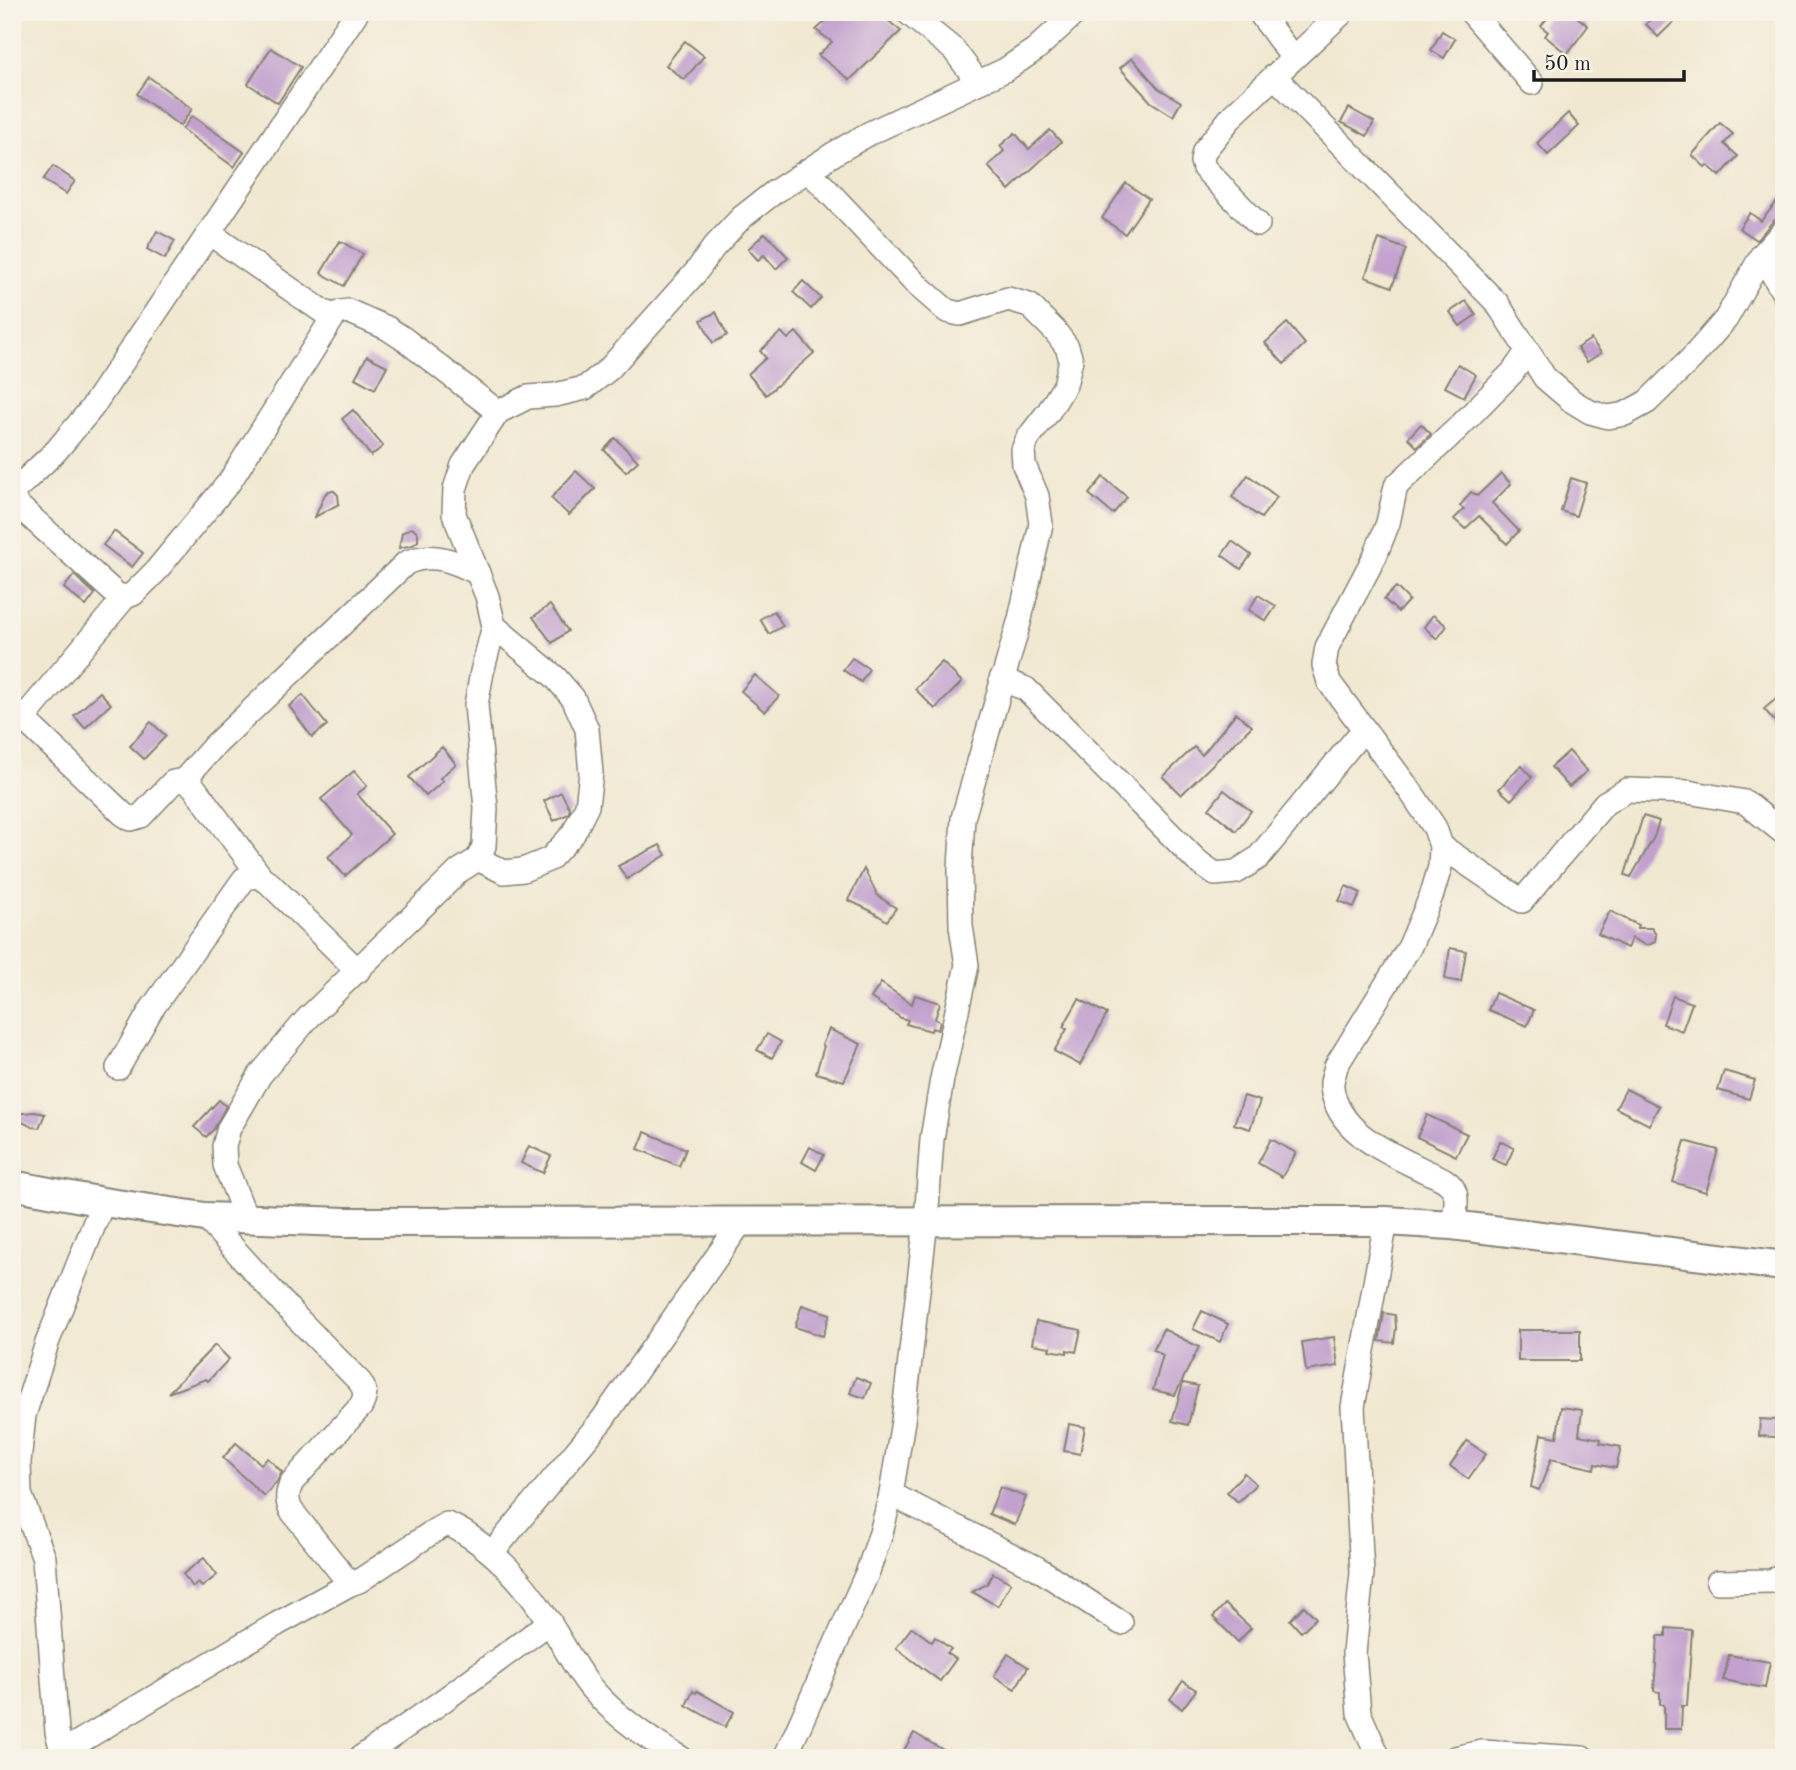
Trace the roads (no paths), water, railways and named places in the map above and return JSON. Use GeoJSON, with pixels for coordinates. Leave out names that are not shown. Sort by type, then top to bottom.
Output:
{"type":"FeatureCollection","features":[{"type":"Feature","properties":{"kind":"street"},"geometry":{"type":"LineString","coordinates":[[12,493],[56,451],[91,409],[357,12]]}},
{"type":"Feature","properties":{"kind":"street"},"geometry":{"type":"LineString","coordinates":[[907,12],[954,50],[978,82]]}},
{"type":"Feature","properties":{"kind":"street"},"geometry":{"type":"LineString","coordinates":[[246,1218],[225,1165],[224,1146],[229,1128],[260,1075],[307,1019],[459,871],[478,859],[484,846],[486,808],[476,705],[494,626],[487,596],[454,514],[455,489],[463,465],[498,412],[528,397],[555,395],[585,388],[609,369],[741,218],[773,193],[870,133],[1005,70],[1036,49],[1076,12]]}},
{"type":"Feature","properties":{"kind":"street"},"geometry":{"type":"LineString","coordinates":[[1259,12],[1293,58]]}},
{"type":"Feature","properties":{"kind":"street"},"geometry":{"type":"LineString","coordinates":[[1258,224],[1203,168],[1205,151],[1233,115],[1343,12]]}},
{"type":"Feature","properties":{"kind":"street"},"geometry":{"type":"LineString","coordinates":[[1471,12],[1532,83]]}},
{"type":"Feature","properties":{"kind":"street"},"geometry":{"type":"LineString","coordinates":[[1274,76],[1497,303],[1545,378],[1590,412],[1608,417],[1625,414],[1647,402],[1709,340],[1726,318],[1762,255],[1784,230]]}},
{"type":"Feature","properties":{"kind":"street"},"geometry":{"type":"LineString","coordinates":[[785,1758],[868,1571],[891,1494],[903,1421],[926,1221],[932,1139],[967,965],[961,926],[963,818],[1020,619],[1041,524],[1037,496],[1024,465],[1023,450],[1028,438],[1065,385],[1072,360],[1067,347],[1055,331],[1029,305],[1008,299],[960,314],[947,311],[916,284],[809,170]]}},
{"type":"Feature","properties":{"kind":"street"},"geometry":{"type":"LineString","coordinates":[[209,233],[322,311],[334,316]]}},
{"type":"Feature","properties":{"kind":"street"},"geometry":{"type":"LineString","coordinates":[[1762,255],[1784,294]]}},
{"type":"Feature","properties":{"kind":"street"},"geometry":{"type":"LineString","coordinates":[[478,573],[462,565],[428,556],[406,564],[212,747],[184,780],[173,782],[141,816],[131,819],[123,814],[16,718],[125,597],[133,594],[155,572],[230,481],[334,316],[348,311],[387,328],[498,412]]}},
{"type":"Feature","properties":{"kind":"street"},"geometry":{"type":"LineString","coordinates":[[1452,1225],[1456,1195],[1451,1184],[1390,1154],[1360,1134],[1343,1116],[1335,1100],[1332,1085],[1336,1066],[1410,946],[1432,894],[1440,867],[1441,845],[1435,828],[1417,801],[1329,682],[1324,665],[1327,647],[1375,556],[1388,523],[1396,486],[1459,427],[1527,352]]}},
{"type":"Feature","properties":{"kind":"street"},"geometry":{"type":"LineString","coordinates":[[12,500],[117,595],[125,597]]}},
{"type":"Feature","properties":{"kind":"street"},"geometry":{"type":"LineString","coordinates":[[478,859],[504,872],[523,870],[550,859],[573,834],[587,806],[591,773],[587,729],[573,698],[555,677],[494,626]]}},
{"type":"Feature","properties":{"kind":"street"},"geometry":{"type":"LineString","coordinates":[[1002,679],[1026,689],[1197,861],[1215,874],[1236,872],[1258,858],[1364,729]]}},
{"type":"Feature","properties":{"kind":"street"},"geometry":{"type":"LineString","coordinates":[[184,780],[193,786],[261,877],[358,971]]}},
{"type":"Feature","properties":{"kind":"street"},"geometry":{"type":"LineString","coordinates":[[1441,845],[1522,901],[1605,803],[1628,790],[1688,792],[1745,802],[1784,833]]}},
{"type":"Feature","properties":{"kind":"street"},"geometry":{"type":"LineString","coordinates":[[118,1068],[151,1010],[238,887],[244,879],[261,877]]}},
{"type":"Feature","properties":{"kind":"street"},"geometry":{"type":"LineString","coordinates":[[12,1185],[205,1217],[345,1222],[1386,1221],[1452,1225],[1784,1266]]}},
{"type":"Feature","properties":{"kind":"street"},"geometry":{"type":"LineString","coordinates":[[103,1202],[47,1343],[24,1415],[16,1502],[44,1558],[57,1732],[63,1755],[277,1623],[359,1581],[447,1524],[460,1529],[492,1553],[531,1595],[593,1690],[618,1715],[681,1758]]}},
{"type":"Feature","properties":{"kind":"street"},"geometry":{"type":"LineString","coordinates":[[205,1217],[364,1389],[365,1397],[361,1406],[292,1482],[287,1501],[291,1510],[350,1584]]}},
{"type":"Feature","properties":{"kind":"street"},"geometry":{"type":"LineString","coordinates":[[492,1553],[602,1420],[742,1221]]}},
{"type":"Feature","properties":{"kind":"street"},"geometry":{"type":"LineString","coordinates":[[1381,1757],[1359,1713],[1354,1653],[1362,1573],[1353,1408],[1386,1221]]}},
{"type":"Feature","properties":{"kind":"street"},"geometry":{"type":"LineString","coordinates":[[891,1494],[1037,1568],[1121,1623]]}},
{"type":"Feature","properties":{"kind":"street"},"geometry":{"type":"LineString","coordinates":[[1718,1582],[1772,1581],[1784,1573]]}},
{"type":"Feature","properties":{"kind":"street"},"geometry":{"type":"LineString","coordinates":[[360,1758],[550,1622]]}},
{"type":"Feature","properties":{"kind":"street"},"geometry":{"type":"LineString","coordinates":[[1455,1758],[1482,1752],[1582,1758]]}}]}
